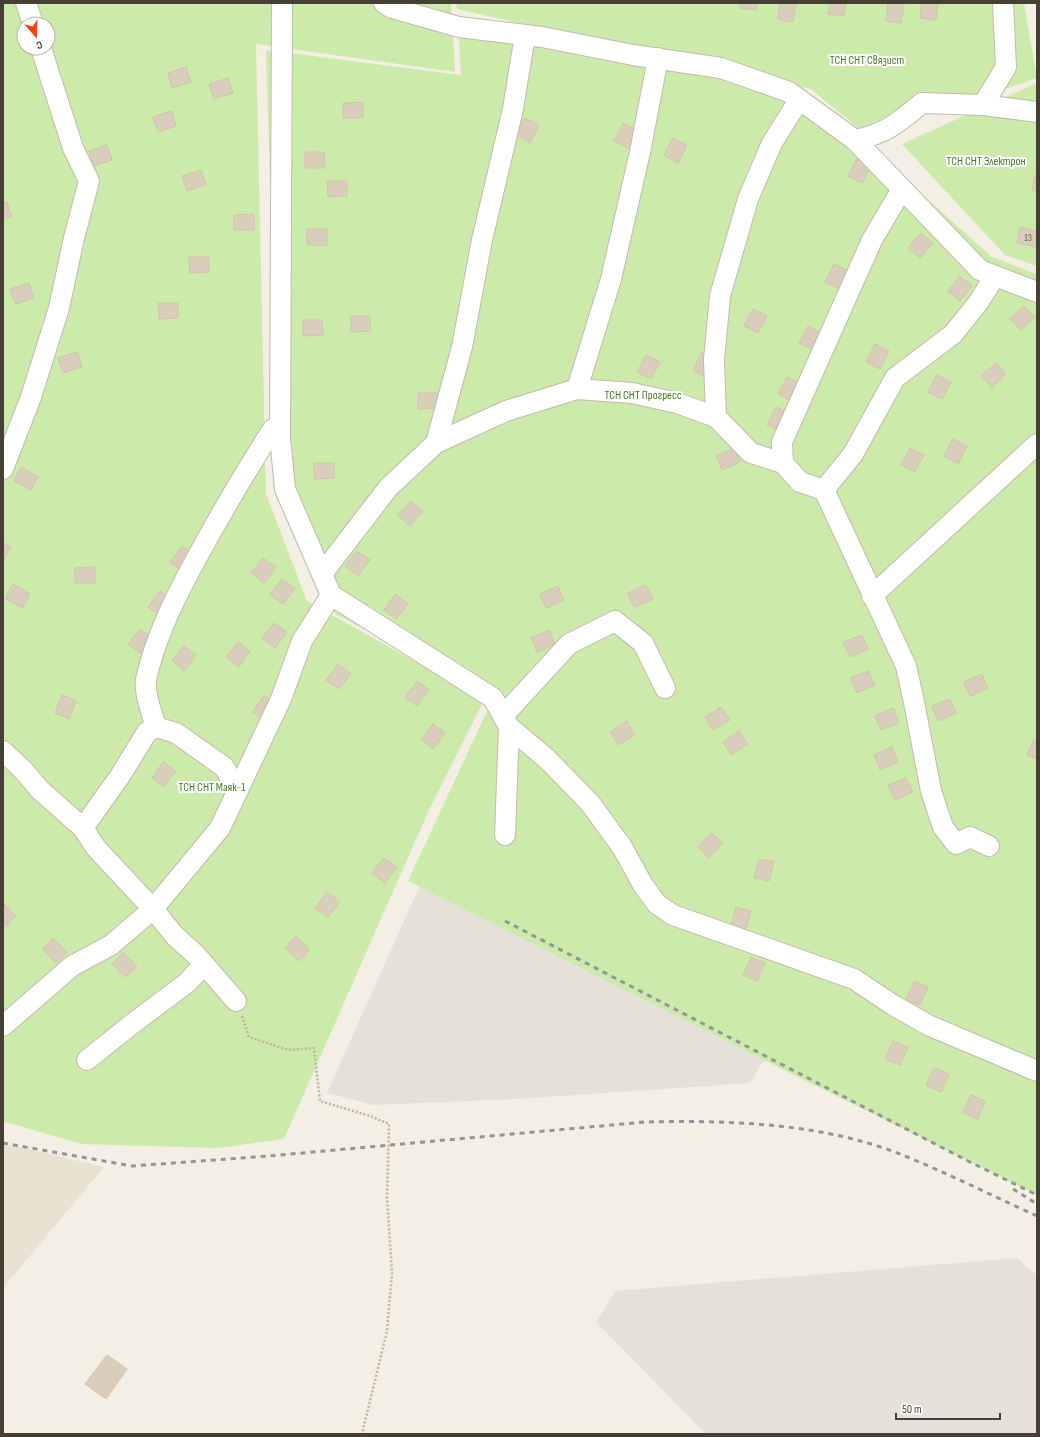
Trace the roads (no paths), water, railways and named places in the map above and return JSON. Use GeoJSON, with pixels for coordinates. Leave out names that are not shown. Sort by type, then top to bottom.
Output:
{"type":"FeatureCollection","features":[{"type":"Feature","properties":{"kind":"street"},"geometry":{"type":"LineString","coordinates":[[26,3],[30,16]]}},
{"type":"Feature","properties":{"kind":"street"},"geometry":{"type":"LineString","coordinates":[[282,3],[280,427],[285,489],[331,595],[493,698],[506,722],[547,759],[590,802],[622,847],[643,885],[657,904],[673,915],[854,979],[893,1005],[928,1025],[1037,1071]]}},
{"type":"Feature","properties":{"kind":"street"},"geometry":{"type":"LineString","coordinates":[[384,3],[392,8],[418,9],[459,26],[525,35],[721,68],[788,92],[855,140],[980,270],[1037,292]]}},
{"type":"Feature","properties":{"kind":"street"},"geometry":{"type":"LineString","coordinates":[[983,105],[1006,67],[1003,3]]}},
{"type":"Feature","properties":{"kind":"street"},"geometry":{"type":"LineString","coordinates":[[436,444],[462,347],[482,240],[513,109],[525,35]]}},
{"type":"Feature","properties":{"kind":"street"},"geometry":{"type":"LineString","coordinates":[[3,469],[31,397],[59,308],[74,238],[89,181],[73,148],[44,56]]}},
{"type":"Feature","properties":{"kind":"street"},"geometry":{"type":"LineString","coordinates":[[577,389],[611,279],[640,152],[658,58]]}},
{"type":"Feature","properties":{"kind":"street"},"geometry":{"type":"LineString","coordinates":[[716,417],[714,360],[720,296],[748,199],[772,143],[799,100]]}},
{"type":"Feature","properties":{"kind":"street"},"geometry":{"type":"LineString","coordinates":[[855,140],[875,136],[896,124],[922,103],[983,105],[1037,112]]}},
{"type":"Feature","properties":{"kind":"street"},"geometry":{"type":"LineString","coordinates":[[783,463],[782,442],[872,240],[902,189]]}},
{"type":"Feature","properties":{"kind":"street"},"geometry":{"type":"LineString","coordinates":[[824,490],[853,454],[895,378],[954,334],[978,303],[995,276]]}},
{"type":"Feature","properties":{"kind":"street"},"geometry":{"type":"LineString","coordinates":[[322,574],[388,488],[436,444],[506,411],[577,389],[632,393],[677,404],[716,417],[751,453],[783,463],[800,482],[824,490],[872,596],[906,666],[931,791],[943,827],[956,844],[970,837],[989,846]]}},
{"type":"Feature","properties":{"kind":"street"},"geometry":{"type":"LineString","coordinates":[[156,727],[148,700],[146,681],[162,629],[179,592],[217,521],[273,429],[280,427]]}},
{"type":"Feature","properties":{"kind":"street"},"geometry":{"type":"LineString","coordinates":[[872,596],[1037,444]]}},
{"type":"Feature","properties":{"kind":"street"},"geometry":{"type":"LineString","coordinates":[[3,1026],[72,966],[111,946],[153,909],[220,828],[281,699],[302,641],[331,595]]}},
{"type":"Feature","properties":{"kind":"street"},"geometry":{"type":"LineString","coordinates":[[504,836],[506,722],[570,644],[615,621],[643,642],[665,688]]}},
{"type":"Feature","properties":{"kind":"street"},"geometry":{"type":"LineString","coordinates":[[83,828],[120,776],[146,732],[156,727],[176,733],[224,767],[238,791]]}},
{"type":"Feature","properties":{"kind":"street"},"geometry":{"type":"LineString","coordinates":[[3,751],[24,771],[40,790],[83,828],[96,848],[153,909],[175,936],[204,964],[236,1001]]}},
{"type":"Feature","properties":{"kind":"street"},"geometry":{"type":"LineString","coordinates":[[87,1060],[188,982],[204,964]]}},
{"type":"Feature","properties":{"kind":"railway"},"geometry":{"type":"LineString","coordinates":[[505,921],[970,1162],[1037,1195]]}},
{"type":"Feature","properties":{"kind":"railway"},"geometry":{"type":"LineString","coordinates":[[3,1143],[132,1166],[269,1156],[645,1122],[744,1123],[810,1130],[843,1136],[874,1145],[922,1163],[1037,1216]]}},
{"type":"Feature","properties":{"kind":"railway"},"geometry":{"type":"LineString","coordinates":[[1013,1189],[1037,1204]]}},
{"type":"Feature","properties":{"kind":"park label","name":"ТСН СНТ Связист"},"geometry":{"type":"Point","coordinates":[867,60]}},
{"type":"Feature","properties":{"kind":"park label","name":"ТСН СНТ Электрон"},"geometry":{"type":"Point","coordinates":[986,161]}},
{"type":"Feature","properties":{"kind":"park label","name":"ТСН СНТ Прогресс"},"geometry":{"type":"Point","coordinates":[643,395]}},
{"type":"Feature","properties":{"kind":"park label","name":"ТСН СНТ Маяк-1"},"geometry":{"type":"Point","coordinates":[212,787]}}]}
